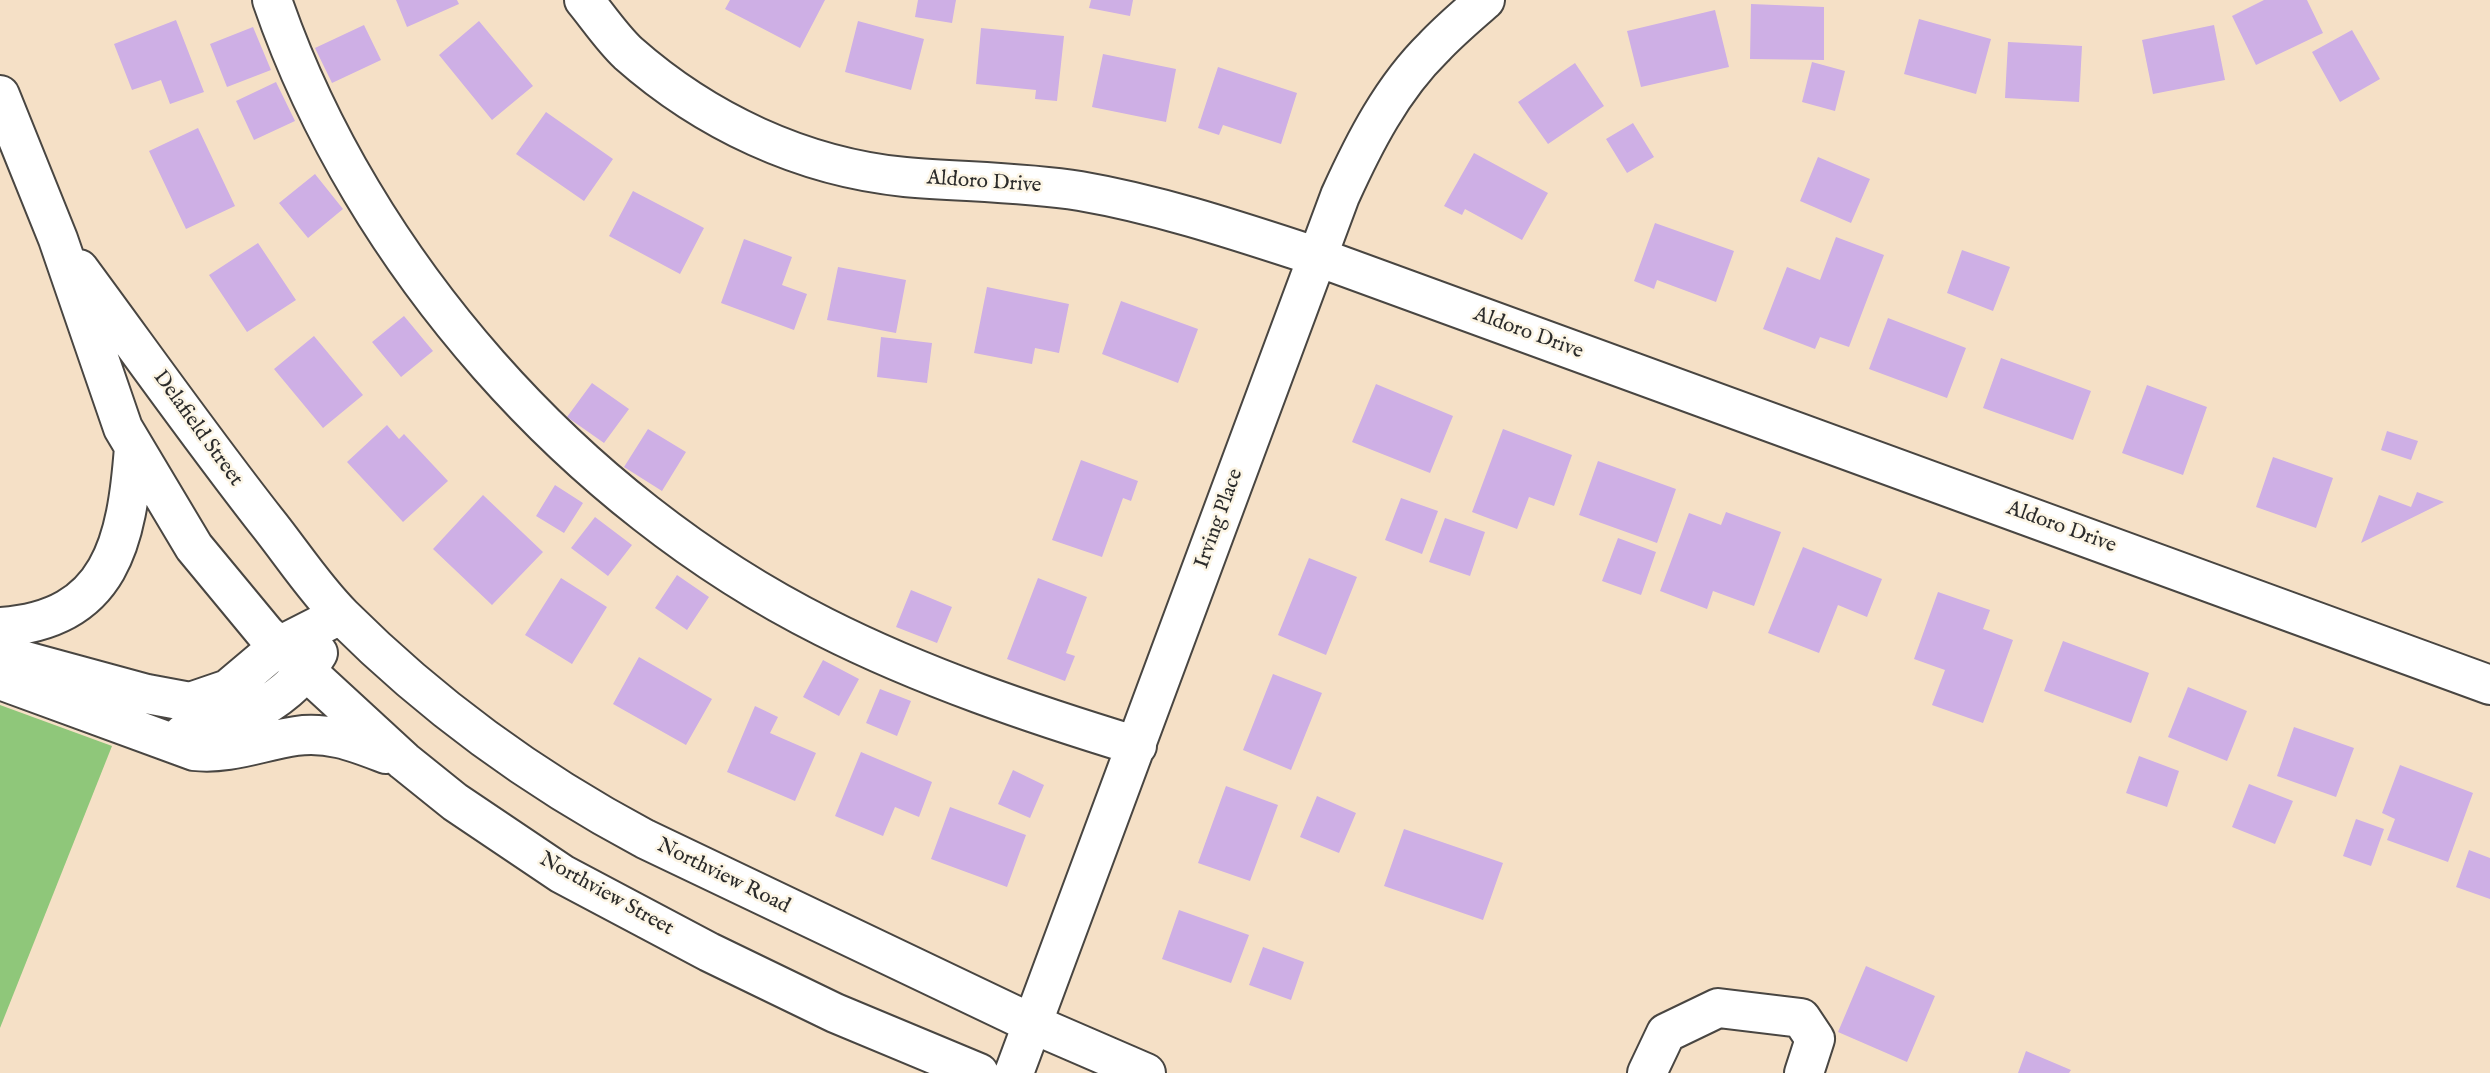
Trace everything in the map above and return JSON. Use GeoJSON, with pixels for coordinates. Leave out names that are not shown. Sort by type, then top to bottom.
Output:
{"type":"FeatureCollection","features":[{"type":"Feature","properties":{"kind":"street"},"geometry":{"type":"LineString","coordinates":[[272,0],[313,102],[349,172],[395,247],[447,320],[533,412],[599,475],[711,561],[825,628],[938,677],[1137,746]]}},
{"type":"Feature","properties":{"kind":"street","name":"Aldoro Drive"},"geometry":{"type":"LineString","coordinates":[[584,0],[626,52],[695,104],[746,132],[790,151],[848,168],[903,177],[1079,191],[1198,218],[1315,256],[2490,685]]}},
{"type":"Feature","properties":{"kind":"street","name":"Irving Place"},"geometry":{"type":"LineString","coordinates":[[1014,1073],[1035,1025],[1315,256],[1366,140],[1432,48],[1485,0]]}},
{"type":"Feature","properties":{"kind":"street","name":"Delafield Street"},"geometry":{"type":"LineString","coordinates":[[0,95],[58,239],[123,428],[194,547],[216,578],[279,646]]}},
{"type":"Feature","properties":{"kind":"street","name":"Delafield Street"},"geometry":{"type":"LineString","coordinates":[[58,239],[221,463],[340,615]]}},
{"type":"Feature","properties":{"kind":"street"},"geometry":{"type":"LineString","coordinates":[[0,627],[48,618],[94,587],[111,564],[129,509],[134,447]]}},
{"type":"Feature","properties":{"kind":"street"},"geometry":{"type":"LineString","coordinates":[[0,654],[147,694],[190,702],[228,689],[279,646],[340,615]]}},
{"type":"Feature","properties":{"kind":"street"},"geometry":{"type":"LineString","coordinates":[[153,736],[217,729],[239,721],[307,673],[340,615]]}},
{"type":"Feature","properties":{"kind":"street","name":"Northview Road"},"geometry":{"type":"LineString","coordinates":[[340,615],[415,684],[479,735],[595,812],[810,920],[1035,1025],[1146,1073]]}},
{"type":"Feature","properties":{"kind":"street","name":"Northview Street"},"geometry":{"type":"LineString","coordinates":[[279,646],[404,761],[455,802],[562,874],[709,952],[823,1007],[979,1073]]}},
{"type":"Feature","properties":{"kind":"street"},"geometry":{"type":"LineString","coordinates":[[0,680],[194,751],[223,753],[298,735],[326,735],[354,741],[404,761]]}},
{"type":"Feature","properties":{"kind":"street"},"geometry":{"type":"LineString","coordinates":[[1647,1073],[1665,1033],[1718,1008],[1801,1018],[1815,1039],[1804,1073]]}},
{"type":"Feature","properties":{"kind":"green space"},"geometry":{"type":"Polygon","coordinates":[[[0,705],[112,746],[0,1028],[0,705]]]}},
{"type":"Feature","properties":{"kind":"building"},"geometry":{"type":"Polygon","coordinates":[[[396,0],[457,0],[459,4],[407,27],[396,0]]]}},
{"type":"Feature","properties":{"kind":"building"},"geometry":{"type":"Polygon","coordinates":[[[730,0],[825,0],[800,48],[725,9],[730,0]]]}},
{"type":"Feature","properties":{"kind":"building"},"geometry":{"type":"Polygon","coordinates":[[[918,0],[956,0],[952,23],[915,17],[918,0]]]}},
{"type":"Feature","properties":{"kind":"building"},"geometry":{"type":"Polygon","coordinates":[[[1091,0],[1133,0],[1130,16],[1089,8],[1091,0]]]}},
{"type":"Feature","properties":{"kind":"building"},"geometry":{"type":"Polygon","coordinates":[[[2264,0],[2307,0],[2323,33],[2256,65],[2232,16],[2264,0]]]}},
{"type":"Feature","properties":{"kind":"building"},"geometry":{"type":"Polygon","coordinates":[[[1751,4],[1824,7],[1824,60],[1750,59],[1751,4]]]}},
{"type":"Feature","properties":{"kind":"building"},"geometry":{"type":"Polygon","coordinates":[[[1715,10],[1729,67],[1641,87],[1627,31],[1715,10]]]}},
{"type":"Feature","properties":{"kind":"building"},"geometry":{"type":"Polygon","coordinates":[[[1919,19],[1991,39],[1976,94],[1904,74],[1919,19]]]}},
{"type":"Feature","properties":{"kind":"building"},"geometry":{"type":"Polygon","coordinates":[[[176,20],[204,92],[170,104],[161,80],[132,90],[114,44],[176,20]]]}},
{"type":"Feature","properties":{"kind":"building"},"geometry":{"type":"Polygon","coordinates":[[[479,21],[533,86],[492,120],[439,55],[479,21]]]}},
{"type":"Feature","properties":{"kind":"building"},"geometry":{"type":"Polygon","coordinates":[[[858,21],[924,39],[911,90],[845,72],[858,21]]]}},
{"type":"Feature","properties":{"kind":"building"},"geometry":{"type":"Polygon","coordinates":[[[364,25],[381,60],[332,83],[315,48],[364,25]]]}},
{"type":"Feature","properties":{"kind":"building"},"geometry":{"type":"Polygon","coordinates":[[[2214,25],[2225,80],[2153,94],[2142,40],[2214,25]]]}},
{"type":"Feature","properties":{"kind":"building"},"geometry":{"type":"Polygon","coordinates":[[[253,27],[271,70],[227,87],[210,44],[253,27]]]}},
{"type":"Feature","properties":{"kind":"building"},"geometry":{"type":"Polygon","coordinates":[[[981,28],[1064,36],[1057,101],[1035,99],[1036,90],[976,84],[981,28]]]}},
{"type":"Feature","properties":{"kind":"building"},"geometry":{"type":"Polygon","coordinates":[[[2352,30],[2380,79],[2340,102],[2312,52],[2352,30]]]}},
{"type":"Feature","properties":{"kind":"building"},"geometry":{"type":"Polygon","coordinates":[[[2008,42],[2082,46],[2079,102],[2005,98],[2008,42]]]}},
{"type":"Feature","properties":{"kind":"building"},"geometry":{"type":"Polygon","coordinates":[[[1103,54],[1176,69],[1166,122],[1092,107],[1103,54]]]}},
{"type":"Feature","properties":{"kind":"building"},"geometry":{"type":"Polygon","coordinates":[[[1812,62],[1845,71],[1835,111],[1802,102],[1812,62]]]}},
{"type":"Feature","properties":{"kind":"building"},"geometry":{"type":"Polygon","coordinates":[[[1575,63],[1604,106],[1548,144],[1518,102],[1575,63]]]}},
{"type":"Feature","properties":{"kind":"building"},"geometry":{"type":"Polygon","coordinates":[[[1218,67],[1297,93],[1281,144],[1223,125],[1219,135],[1198,128],[1218,67]]]}},
{"type":"Feature","properties":{"kind":"building"},"geometry":{"type":"Polygon","coordinates":[[[276,82],[295,121],[254,140],[236,101],[276,82]]]}},
{"type":"Feature","properties":{"kind":"building"},"geometry":{"type":"Polygon","coordinates":[[[546,112],[613,159],[584,201],[516,154],[546,112]]]}},
{"type":"Feature","properties":{"kind":"building"},"geometry":{"type":"Polygon","coordinates":[[[1633,123],[1654,157],[1627,173],[1606,139],[1633,123]]]}},
{"type":"Feature","properties":{"kind":"building"},"geometry":{"type":"Polygon","coordinates":[[[198,128],[235,206],[186,229],[149,151],[198,128]]]}},
{"type":"Feature","properties":{"kind":"building"},"geometry":{"type":"Polygon","coordinates":[[[1474,153],[1548,193],[1522,240],[1465,209],[1462,215],[1444,206],[1474,153]]]}},
{"type":"Feature","properties":{"kind":"building"},"geometry":{"type":"Polygon","coordinates":[[[1818,157],[1870,179],[1851,223],[1800,201],[1818,157]]]}},
{"type":"Feature","properties":{"kind":"building"},"geometry":{"type":"Polygon","coordinates":[[[315,174],[343,209],[308,238],[279,203],[315,174]]]}},
{"type":"Feature","properties":{"kind":"building"},"geometry":{"type":"Polygon","coordinates":[[[633,191],[704,228],[680,274],[609,236],[633,191]]]}},
{"type":"Feature","properties":{"kind":"building"},"geometry":{"type":"Polygon","coordinates":[[[1655,223],[1734,251],[1716,302],[1657,280],[1654,289],[1634,281],[1655,223]]]}},
{"type":"Feature","properties":{"kind":"building"},"geometry":{"type":"Polygon","coordinates":[[[1836,237],[1884,255],[1849,347],[1820,337],[1815,349],[1763,329],[1787,267],[1820,280],[1836,237]]]}},
{"type":"Feature","properties":{"kind":"building"},"geometry":{"type":"Polygon","coordinates":[[[744,239],[792,257],[782,285],[807,294],[794,330],[721,303],[744,239]]]}},
{"type":"Feature","properties":{"kind":"building"},"geometry":{"type":"Polygon","coordinates":[[[258,243],[296,300],[247,332],[209,275],[258,243]]]}},
{"type":"Feature","properties":{"kind":"building"},"geometry":{"type":"Polygon","coordinates":[[[1962,250],[2010,267],[1993,311],[1947,293],[1962,250]]]}},
{"type":"Feature","properties":{"kind":"building"},"geometry":{"type":"Polygon","coordinates":[[[838,267],[906,280],[896,333],[827,320],[838,267]]]}},
{"type":"Feature","properties":{"kind":"building"},"geometry":{"type":"Polygon","coordinates":[[[987,287],[1069,304],[1059,353],[1035,348],[1032,364],[974,353],[987,287]]]}},
{"type":"Feature","properties":{"kind":"building"},"geometry":{"type":"Polygon","coordinates":[[[1121,301],[1198,329],[1178,383],[1102,354],[1121,301]]]}},
{"type":"Feature","properties":{"kind":"building"},"geometry":{"type":"Polygon","coordinates":[[[404,316],[433,351],[401,377],[372,342],[404,316]]]}},
{"type":"Feature","properties":{"kind":"building"},"geometry":{"type":"Polygon","coordinates":[[[1888,318],[1966,348],[1947,398],[1869,369],[1888,318]]]}},
{"type":"Feature","properties":{"kind":"building"},"geometry":{"type":"Polygon","coordinates":[[[314,336],[363,395],[323,428],[274,369],[314,336]]]}},
{"type":"Feature","properties":{"kind":"building"},"geometry":{"type":"Polygon","coordinates":[[[881,337],[932,343],[927,383],[877,377],[881,337]]]}},
{"type":"Feature","properties":{"kind":"building"},"geometry":{"type":"Polygon","coordinates":[[[2001,358],[2091,391],[2073,440],[1983,408],[2001,358]]]}},
{"type":"Feature","properties":{"kind":"building"},"geometry":{"type":"Polygon","coordinates":[[[592,383],[629,409],[604,443],[567,417],[592,383]]]}},
{"type":"Feature","properties":{"kind":"building"},"geometry":{"type":"Polygon","coordinates":[[[1376,384],[1453,416],[1430,473],[1352,442],[1376,384]]]}},
{"type":"Feature","properties":{"kind":"building"},"geometry":{"type":"Polygon","coordinates":[[[2147,385],[2207,407],[2183,475],[2122,453],[2147,385]]]}},
{"type":"Feature","properties":{"kind":"building"},"geometry":{"type":"Polygon","coordinates":[[[387,425],[399,439],[404,434],[448,481],[403,522],[347,462],[387,425]]]}},
{"type":"Feature","properties":{"kind":"building"},"geometry":{"type":"Polygon","coordinates":[[[648,429],[686,452],[662,491],[624,467],[648,429]]]}},
{"type":"Feature","properties":{"kind":"building"},"geometry":{"type":"Polygon","coordinates":[[[1503,429],[1572,455],[1554,506],[1529,497],[1517,529],[1472,512],[1503,429]]]}},
{"type":"Feature","properties":{"kind":"building"},"geometry":{"type":"Polygon","coordinates":[[[2387,431],[2418,441],[2411,460],[2381,450],[2387,431]]]}},
{"type":"Feature","properties":{"kind":"building"},"geometry":{"type":"Polygon","coordinates":[[[2273,457],[2333,478],[2316,528],[2256,507],[2273,457]]]}},
{"type":"Feature","properties":{"kind":"building"},"geometry":{"type":"Polygon","coordinates":[[[1081,460],[1138,481],[1131,501],[1123,498],[1102,557],[1052,540],[1081,460]]]}},
{"type":"Feature","properties":{"kind":"building"},"geometry":{"type":"Polygon","coordinates":[[[1598,461],[1676,489],[1657,543],[1579,515],[1598,461]]]}},
{"type":"Feature","properties":{"kind":"building"},"geometry":{"type":"Polygon","coordinates":[[[555,485],[583,503],[564,533],[536,516],[555,485]]]}},
{"type":"Feature","properties":{"kind":"building"},"geometry":{"type":"Polygon","coordinates":[[[2417,492],[2444,502],[2361,543],[2379,495],[2411,507],[2417,492]]]}},
{"type":"Feature","properties":{"kind":"building"},"geometry":{"type":"Polygon","coordinates":[[[483,495],[543,552],[492,605],[433,549],[483,495]]]}},
{"type":"Feature","properties":{"kind":"building"},"geometry":{"type":"Polygon","coordinates":[[[1401,498],[1438,511],[1422,554],[1385,540],[1401,498]]]}},
{"type":"Feature","properties":{"kind":"building"},"geometry":{"type":"Polygon","coordinates":[[[1726,512],[1781,532],[1754,606],[1713,591],[1707,609],[1660,591],[1689,513],[1721,525],[1726,512]]]}},
{"type":"Feature","properties":{"kind":"building"},"geometry":{"type":"Polygon","coordinates":[[[595,517],[632,545],[608,576],[571,548],[595,517]]]}},
{"type":"Feature","properties":{"kind":"building"},"geometry":{"type":"Polygon","coordinates":[[[1445,518],[1485,532],[1470,576],[1429,562],[1445,518]]]}},
{"type":"Feature","properties":{"kind":"building"},"geometry":{"type":"Polygon","coordinates":[[[1618,538],[1656,552],[1641,595],[1602,581],[1618,538]]]}},
{"type":"Feature","properties":{"kind":"building"},"geometry":{"type":"Polygon","coordinates":[[[1803,547],[1882,579],[1867,617],[1838,605],[1819,653],[1768,633],[1803,547]]]}},
{"type":"Feature","properties":{"kind":"building"},"geometry":{"type":"Polygon","coordinates":[[[1309,558],[1357,577],[1326,655],[1278,635],[1309,558]]]}},
{"type":"Feature","properties":{"kind":"building"},"geometry":{"type":"Polygon","coordinates":[[[677,575],[709,597],[687,630],[655,608],[677,575]]]}},
{"type":"Feature","properties":{"kind":"building"},"geometry":{"type":"Polygon","coordinates":[[[561,578],[607,607],[572,664],[525,635],[561,578]]]}},
{"type":"Feature","properties":{"kind":"building"},"geometry":{"type":"Polygon","coordinates":[[[1038,578],[1087,597],[1066,653],[1075,656],[1065,681],[1007,659],[1038,578]]]}},
{"type":"Feature","properties":{"kind":"building"},"geometry":{"type":"Polygon","coordinates":[[[911,590],[952,607],[937,643],[896,627],[911,590]]]}},
{"type":"Feature","properties":{"kind":"building"},"geometry":{"type":"Polygon","coordinates":[[[1938,592],[1990,610],[1983,629],[2013,640],[1983,723],[1932,705],[1945,670],[1914,659],[1938,592]]]}},
{"type":"Feature","properties":{"kind":"building"},"geometry":{"type":"Polygon","coordinates":[[[2063,641],[2149,673],[2131,723],[2044,691],[2063,641]]]}},
{"type":"Feature","properties":{"kind":"building"},"geometry":{"type":"Polygon","coordinates":[[[639,657],[712,699],[686,745],[613,704],[639,657]]]}},
{"type":"Feature","properties":{"kind":"building"},"geometry":{"type":"Polygon","coordinates":[[[823,660],[859,679],[839,716],[803,697],[823,660]]]}},
{"type":"Feature","properties":{"kind":"building"},"geometry":{"type":"Polygon","coordinates":[[[1273,674],[1322,693],[1291,770],[1243,750],[1273,674]]]}},
{"type":"Feature","properties":{"kind":"building"},"geometry":{"type":"Polygon","coordinates":[[[2188,687],[2247,711],[2227,761],[2168,737],[2188,687]]]}},
{"type":"Feature","properties":{"kind":"building"},"geometry":{"type":"Polygon","coordinates":[[[880,689],[911,701],[897,736],[866,723],[880,689]]]}},
{"type":"Feature","properties":{"kind":"building"},"geometry":{"type":"Polygon","coordinates":[[[755,706],[778,717],[770,733],[816,753],[795,801],[727,772],[755,706]]]}},
{"type":"Feature","properties":{"kind":"building"},"geometry":{"type":"Polygon","coordinates":[[[2294,727],[2354,748],[2336,797],[2277,776],[2294,727]]]}},
{"type":"Feature","properties":{"kind":"building"},"geometry":{"type":"Polygon","coordinates":[[[861,752],[932,782],[919,817],[895,807],[883,836],[835,816],[861,752]]]}},
{"type":"Feature","properties":{"kind":"building"},"geometry":{"type":"Polygon","coordinates":[[[2139,756],[2179,771],[2167,807],[2126,793],[2139,756]]]}},
{"type":"Feature","properties":{"kind":"building"},"geometry":{"type":"Polygon","coordinates":[[[2400,765],[2473,793],[2448,862],[2387,840],[2395,819],[2382,813],[2400,765]]]}},
{"type":"Feature","properties":{"kind":"building"},"geometry":{"type":"Polygon","coordinates":[[[1013,770],[1044,785],[1030,818],[998,804],[1013,770]]]}},
{"type":"Feature","properties":{"kind":"building"},"geometry":{"type":"Polygon","coordinates":[[[2249,784],[2293,801],[2275,844],[2232,827],[2249,784]]]}},
{"type":"Feature","properties":{"kind":"building"},"geometry":{"type":"Polygon","coordinates":[[[1226,786],[1278,805],[1250,881],[1198,863],[1226,786]]]}},
{"type":"Feature","properties":{"kind":"building"},"geometry":{"type":"Polygon","coordinates":[[[1317,796],[1356,813],[1339,853],[1300,837],[1317,796]]]}},
{"type":"Feature","properties":{"kind":"building"},"geometry":{"type":"Polygon","coordinates":[[[950,807],[1026,835],[1007,887],[931,859],[950,807]]]}},
{"type":"Feature","properties":{"kind":"building"},"geometry":{"type":"Polygon","coordinates":[[[2356,819],[2384,829],[2371,866],[2343,856],[2356,819]]]}},
{"type":"Feature","properties":{"kind":"building"},"geometry":{"type":"Polygon","coordinates":[[[1404,829],[1503,863],[1483,920],[1384,886],[1404,829]]]}},
{"type":"Feature","properties":{"kind":"building"},"geometry":{"type":"Polygon","coordinates":[[[2469,850],[2490,858],[2490,899],[2456,887],[2469,850]]]}},
{"type":"Feature","properties":{"kind":"building"},"geometry":{"type":"Polygon","coordinates":[[[1179,910],[1249,935],[1231,983],[1162,959],[1179,910]]]}},
{"type":"Feature","properties":{"kind":"building"},"geometry":{"type":"Polygon","coordinates":[[[1263,947],[1304,962],[1291,1000],[1249,985],[1263,947]]]}},
{"type":"Feature","properties":{"kind":"building"},"geometry":{"type":"Polygon","coordinates":[[[1866,966],[1935,996],[1907,1062],[1838,1032],[1866,966]]]}},
{"type":"Feature","properties":{"kind":"building"},"geometry":{"type":"Polygon","coordinates":[[[2026,1051],[2071,1070],[2069,1073],[2018,1073],[2026,1051]]]}}]}
